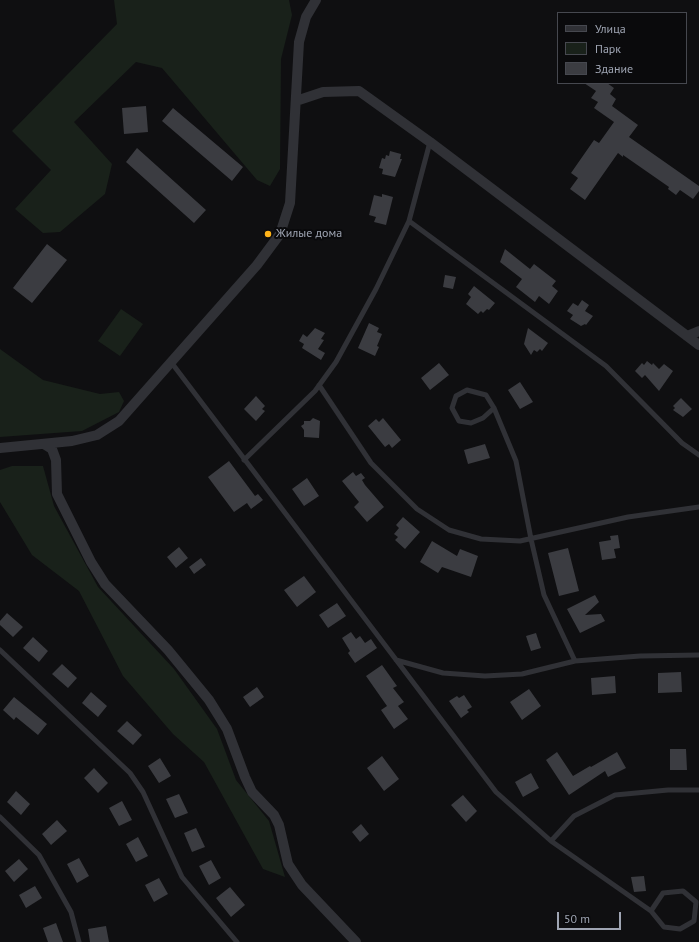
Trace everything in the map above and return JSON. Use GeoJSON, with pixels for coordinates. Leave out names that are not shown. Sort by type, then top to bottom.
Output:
{"type":"FeatureCollection","features":[{"type":"Feature","properties":{"kind":"street"},"geometry":{"type":"LineString","coordinates":[[0,448],[72,441],[97,434],[119,421],[257,265],[280,234],[290,202],[299,42],[306,17],[316,0]]}},
{"type":"Feature","properties":{"kind":"street"},"geometry":{"type":"LineString","coordinates":[[296,101],[323,92],[359,90],[699,345]]}},
{"type":"Feature","properties":{"kind":"street"},"geometry":{"type":"LineString","coordinates":[[688,336],[699,331]]}},
{"type":"Feature","properties":{"kind":"street"},"geometry":{"type":"LineString","coordinates":[[44,444],[52,449],[56,460],[58,494],[91,562],[105,584],[168,650],[209,700],[227,730],[245,778],[252,792],[274,815],[279,825],[288,864],[302,885],[356,942]]}},
{"type":"Feature","properties":{"kind":"lane"},"geometry":{"type":"LineString","coordinates":[[244,460],[319,385],[336,362],[376,289],[409,221],[430,142]]}},
{"type":"Feature","properties":{"kind":"lane"},"geometry":{"type":"LineString","coordinates":[[409,221],[606,366],[682,443],[699,455]]}},
{"type":"Feature","properties":{"kind":"lane"},"geometry":{"type":"LineString","coordinates":[[171,362],[496,792],[551,841],[650,911],[664,927],[680,929],[694,921],[696,902],[683,891],[663,893],[650,911]]}},
{"type":"Feature","properties":{"kind":"lane"},"geometry":{"type":"LineString","coordinates":[[319,385],[371,463],[417,509],[449,530],[481,539],[520,541],[628,517],[698,506]]}},
{"type":"Feature","properties":{"kind":"lane"},"geometry":{"type":"LineString","coordinates":[[494,408],[483,418],[471,423],[459,422],[452,408],[456,396],[467,390],[486,396],[494,408],[516,461],[544,596],[575,661]]}},
{"type":"Feature","properties":{"kind":"lane"},"geometry":{"type":"LineString","coordinates":[[0,650],[130,773],[143,792],[182,877],[238,942]]}},
{"type":"Feature","properties":{"kind":"lane"},"geometry":{"type":"LineString","coordinates":[[396,660],[444,673],[485,676],[522,674],[575,661],[640,656],[699,655]]}},
{"type":"Feature","properties":{"kind":"lane"},"geometry":{"type":"LineString","coordinates":[[551,841],[574,816],[615,795],[668,790],[699,790]]}},
{"type":"Feature","properties":{"kind":"lane"},"geometry":{"type":"LineString","coordinates":[[0,817],[39,856],[72,912],[80,938],[79,942]]}},
{"type":"Feature","properties":{"kind":"green space"},"geometry":{"type":"Polygon","coordinates":[[[114,0],[289,0],[292,15],[281,59],[280,169],[270,186],[257,180],[162,68],[136,62],[74,122],[112,164],[105,194],[60,232],[43,233],[15,209],[51,170],[12,131],[117,24],[114,0]]]}},
{"type":"Feature","properties":{"kind":"green space"},"geometry":{"type":"Polygon","coordinates":[[[121,309],[143,324],[120,356],[98,341],[121,309]]]}},
{"type":"Feature","properties":{"kind":"green space"},"geometry":{"type":"Polygon","coordinates":[[[0,349],[43,380],[100,394],[119,392],[124,401],[119,412],[82,431],[0,437],[0,349]]]}},
{"type":"Feature","properties":{"kind":"green space"},"geometry":{"type":"Polygon","coordinates":[[[12,466],[43,466],[54,506],[98,587],[174,669],[217,729],[236,780],[269,821],[285,877],[263,869],[204,762],[173,734],[123,676],[79,591],[32,555],[0,502],[0,470],[12,466]]]}},
{"type":"Feature","properties":{"kind":"building"},"geometry":{"type":"Polygon","coordinates":[[[586,84],[608,84],[614,88],[610,94],[616,99],[612,106],[638,125],[629,137],[699,186],[699,191],[693,199],[680,190],[676,195],[668,189],[669,187],[618,153],[585,200],[570,189],[578,178],[571,173],[594,140],[599,143],[614,122],[594,108],[598,102],[591,98],[596,91],[586,84]]]}},
{"type":"Feature","properties":{"kind":"building"},"geometry":{"type":"Polygon","coordinates":[[[146,106],[148,132],[124,134],[122,108],[146,106]]]}},
{"type":"Feature","properties":{"kind":"building"},"geometry":{"type":"Polygon","coordinates":[[[173,108],[243,167],[232,181],[162,121],[173,108]]]}},
{"type":"Feature","properties":{"kind":"building"},"geometry":{"type":"Polygon","coordinates":[[[137,148],[206,210],[194,223],[126,162],[137,148]]]}},
{"type":"Feature","properties":{"kind":"building"},"geometry":{"type":"Polygon","coordinates":[[[390,151],[401,154],[400,159],[402,159],[395,177],[382,174],[383,169],[379,168],[382,158],[385,159],[386,155],[389,156],[390,151]]]}},
{"type":"Feature","properties":{"kind":"building"},"geometry":{"type":"Polygon","coordinates":[[[382,194],[393,197],[386,225],[374,222],[376,217],[369,215],[374,195],[382,197],[382,194]]]}},
{"type":"Feature","properties":{"kind":"building"},"geometry":{"type":"Polygon","coordinates":[[[47,244],[67,260],[32,303],[13,288],[47,244]]]}},
{"type":"Feature","properties":{"kind":"building"},"geometry":{"type":"Polygon","coordinates":[[[505,249],[530,269],[534,264],[556,281],[552,286],[558,291],[549,304],[539,296],[535,302],[516,287],[522,279],[500,262],[505,249]]]}},
{"type":"Feature","properties":{"kind":"building"},"geometry":{"type":"Polygon","coordinates":[[[445,275],[456,277],[453,289],[443,287],[445,275]]]}},
{"type":"Feature","properties":{"kind":"building"},"geometry":{"type":"Polygon","coordinates":[[[474,286],[495,303],[489,310],[487,309],[483,313],[481,311],[478,314],[466,304],[471,297],[468,294],[474,286]]]}},
{"type":"Feature","properties":{"kind":"building"},"geometry":{"type":"Polygon","coordinates":[[[582,300],[589,305],[585,311],[593,316],[586,325],[581,326],[570,319],[573,315],[567,311],[573,303],[578,306],[582,300]]]}},
{"type":"Feature","properties":{"kind":"building"},"geometry":{"type":"Polygon","coordinates":[[[369,323],[379,328],[377,332],[382,334],[375,356],[358,348],[369,323]]]}},
{"type":"Feature","properties":{"kind":"building"},"geometry":{"type":"Polygon","coordinates":[[[315,328],[325,333],[321,339],[324,340],[318,349],[325,353],[321,360],[302,348],[304,344],[299,341],[303,334],[307,337],[315,328]]]}},
{"type":"Feature","properties":{"kind":"building"},"geometry":{"type":"Polygon","coordinates":[[[528,328],[548,343],[542,351],[540,349],[537,352],[534,350],[531,355],[524,344],[528,328]]]}},
{"type":"Feature","properties":{"kind":"building"},"geometry":{"type":"Polygon","coordinates":[[[647,361],[652,365],[653,363],[659,369],[664,364],[673,371],[659,391],[645,375],[642,378],[635,371],[642,363],[644,365],[647,361]]]}},
{"type":"Feature","properties":{"kind":"building"},"geometry":{"type":"Polygon","coordinates":[[[439,363],[449,375],[430,390],[421,378],[439,363]]]}},
{"type":"Feature","properties":{"kind":"building"},"geometry":{"type":"Polygon","coordinates":[[[520,382],[533,402],[520,409],[508,390],[520,382]]]}},
{"type":"Feature","properties":{"kind":"building"},"geometry":{"type":"Polygon","coordinates":[[[256,396],[265,406],[262,409],[265,411],[256,421],[244,409],[256,396]]]}},
{"type":"Feature","properties":{"kind":"building"},"geometry":{"type":"Polygon","coordinates":[[[681,398],[692,409],[683,417],[673,410],[675,408],[673,406],[681,398]]]}},
{"type":"Feature","properties":{"kind":"building"},"geometry":{"type":"Polygon","coordinates":[[[313,418],[320,421],[319,438],[304,437],[304,430],[301,426],[304,424],[304,421],[310,421],[313,418]]]}},
{"type":"Feature","properties":{"kind":"building"},"geometry":{"type":"Polygon","coordinates":[[[383,418],[401,440],[392,448],[389,444],[385,447],[368,426],[376,419],[379,422],[383,418]]]}},
{"type":"Feature","properties":{"kind":"building"},"geometry":{"type":"Polygon","coordinates":[[[485,444],[490,458],[468,464],[464,450],[485,444]]]}},
{"type":"Feature","properties":{"kind":"building"},"geometry":{"type":"Polygon","coordinates":[[[229,461],[255,496],[258,494],[263,500],[251,509],[247,503],[234,512],[208,477],[229,461]]]}},
{"type":"Feature","properties":{"kind":"building"},"geometry":{"type":"Polygon","coordinates":[[[353,472],[356,476],[361,473],[365,478],[362,480],[365,485],[384,507],[367,522],[354,507],[359,502],[342,481],[353,472]]]}},
{"type":"Feature","properties":{"kind":"building"},"geometry":{"type":"Polygon","coordinates":[[[307,478],[319,496],[304,506],[292,489],[307,478]]]}},
{"type":"Feature","properties":{"kind":"building"},"geometry":{"type":"Polygon","coordinates":[[[403,517],[420,532],[405,549],[395,540],[398,537],[394,534],[399,528],[396,525],[403,517]]]}},
{"type":"Feature","properties":{"kind":"building"},"geometry":{"type":"Polygon","coordinates":[[[618,535],[620,548],[614,549],[616,558],[602,560],[599,542],[611,540],[610,536],[618,535]]]}},
{"type":"Feature","properties":{"kind":"building"},"geometry":{"type":"Polygon","coordinates":[[[432,541],[457,556],[460,549],[478,556],[471,577],[442,567],[438,573],[420,562],[432,541]]]}},
{"type":"Feature","properties":{"kind":"building"},"geometry":{"type":"Polygon","coordinates":[[[179,547],[188,558],[176,568],[167,557],[179,547]]]}},
{"type":"Feature","properties":{"kind":"building"},"geometry":{"type":"Polygon","coordinates":[[[568,548],[579,591],[559,596],[548,553],[568,548]]]}},
{"type":"Feature","properties":{"kind":"building"},"geometry":{"type":"Polygon","coordinates":[[[201,558],[206,565],[194,574],[189,567],[201,558]]]}},
{"type":"Feature","properties":{"kind":"building"},"geometry":{"type":"Polygon","coordinates":[[[304,576],[316,592],[297,607],[284,590],[304,576]]]}},
{"type":"Feature","properties":{"kind":"building"},"geometry":{"type":"Polygon","coordinates":[[[595,595],[599,602],[585,615],[601,614],[605,621],[580,633],[567,609],[595,595]]]}},
{"type":"Feature","properties":{"kind":"building"},"geometry":{"type":"Polygon","coordinates":[[[337,603],[346,616],[328,628],[319,615],[337,603]]]}},
{"type":"Feature","properties":{"kind":"building"},"geometry":{"type":"Polygon","coordinates":[[[7,613],[23,627],[13,637],[0,625],[0,621],[7,613]]]}},
{"type":"Feature","properties":{"kind":"building"},"geometry":{"type":"Polygon","coordinates":[[[351,632],[356,639],[360,636],[365,643],[371,639],[377,648],[355,663],[348,653],[350,651],[342,638],[351,632]]]}},
{"type":"Feature","properties":{"kind":"building"},"geometry":{"type":"Polygon","coordinates":[[[536,633],[541,648],[531,651],[526,636],[536,633]]]}},
{"type":"Feature","properties":{"kind":"building"},"geometry":{"type":"Polygon","coordinates":[[[33,637],[48,651],[39,662],[23,648],[33,637]]]}},
{"type":"Feature","properties":{"kind":"building"},"geometry":{"type":"Polygon","coordinates":[[[62,664],[77,678],[68,688],[52,674],[62,664]]]}},
{"type":"Feature","properties":{"kind":"building"},"geometry":{"type":"Polygon","coordinates":[[[382,665],[397,686],[393,688],[404,702],[398,706],[408,719],[394,729],[381,710],[387,706],[366,676],[382,665]]]}},
{"type":"Feature","properties":{"kind":"building"},"geometry":{"type":"Polygon","coordinates":[[[681,672],[682,692],[658,693],[658,673],[681,672]]]}},
{"type":"Feature","properties":{"kind":"building"},"geometry":{"type":"Polygon","coordinates":[[[615,676],[616,693],[592,695],[591,678],[615,676]]]}},
{"type":"Feature","properties":{"kind":"building"},"geometry":{"type":"Polygon","coordinates":[[[257,687],[264,697],[250,707],[243,697],[257,687]]]}},
{"type":"Feature","properties":{"kind":"building"},"geometry":{"type":"Polygon","coordinates":[[[529,689],[541,706],[522,720],[510,702],[529,689]]]}},
{"type":"Feature","properties":{"kind":"building"},"geometry":{"type":"Polygon","coordinates":[[[91,692],[107,706],[98,717],[82,703],[91,692]]]}},
{"type":"Feature","properties":{"kind":"building"},"geometry":{"type":"Polygon","coordinates":[[[464,695],[472,707],[467,710],[469,712],[461,718],[449,701],[457,696],[459,698],[464,695]]]}},
{"type":"Feature","properties":{"kind":"building"},"geometry":{"type":"Polygon","coordinates":[[[14,697],[47,724],[38,735],[16,717],[14,720],[3,710],[14,697]]]}},
{"type":"Feature","properties":{"kind":"building"},"geometry":{"type":"Polygon","coordinates":[[[127,721],[142,735],[133,745],[117,731],[127,721]]]}},
{"type":"Feature","properties":{"kind":"building"},"geometry":{"type":"Polygon","coordinates":[[[670,749],[686,749],[687,770],[670,770],[670,749]]]}},
{"type":"Feature","properties":{"kind":"building"},"geometry":{"type":"Polygon","coordinates":[[[557,752],[573,776],[617,752],[626,768],[608,777],[605,771],[569,795],[546,760],[557,752]]]}},
{"type":"Feature","properties":{"kind":"building"},"geometry":{"type":"Polygon","coordinates":[[[382,756],[399,779],[384,791],[367,768],[382,756]]]}},
{"type":"Feature","properties":{"kind":"building"},"geometry":{"type":"Polygon","coordinates":[[[160,758],[171,776],[159,783],[148,766],[160,758]]]}},
{"type":"Feature","properties":{"kind":"building"},"geometry":{"type":"Polygon","coordinates":[[[94,768],[108,783],[98,793],[84,778],[94,768]]]}},
{"type":"Feature","properties":{"kind":"building"},"geometry":{"type":"Polygon","coordinates":[[[531,773],[539,788],[523,797],[515,782],[531,773]]]}},
{"type":"Feature","properties":{"kind":"building"},"geometry":{"type":"Polygon","coordinates":[[[16,791],[30,804],[21,815],[7,802],[16,791]]]}},
{"type":"Feature","properties":{"kind":"building"},"geometry":{"type":"Polygon","coordinates":[[[179,794],[188,813],[175,818],[166,799],[179,794]]]}},
{"type":"Feature","properties":{"kind":"building"},"geometry":{"type":"Polygon","coordinates":[[[463,795],[477,811],[466,822],[451,805],[463,795]]]}},
{"type":"Feature","properties":{"kind":"building"},"geometry":{"type":"Polygon","coordinates":[[[122,801],[132,820],[119,826],[109,808],[122,801]]]}},
{"type":"Feature","properties":{"kind":"building"},"geometry":{"type":"Polygon","coordinates":[[[57,820],[67,831],[51,845],[42,834],[57,820]]]}},
{"type":"Feature","properties":{"kind":"building"},"geometry":{"type":"Polygon","coordinates":[[[361,824],[369,834],[360,842],[352,832],[361,824]]]}},
{"type":"Feature","properties":{"kind":"building"},"geometry":{"type":"Polygon","coordinates":[[[196,828],[205,847],[192,852],[184,833],[196,828]]]}},
{"type":"Feature","properties":{"kind":"building"},"geometry":{"type":"Polygon","coordinates":[[[138,837],[148,856],[136,862],[126,844],[138,837]]]}},
{"type":"Feature","properties":{"kind":"building"},"geometry":{"type":"Polygon","coordinates":[[[79,858],[89,876],[77,883],[67,864],[79,858]]]}},
{"type":"Feature","properties":{"kind":"building"},"geometry":{"type":"Polygon","coordinates":[[[19,859],[28,869],[14,882],[5,871],[19,859]]]}},
{"type":"Feature","properties":{"kind":"building"},"geometry":{"type":"Polygon","coordinates":[[[211,860],[221,878],[209,885],[199,866],[211,860]]]}},
{"type":"Feature","properties":{"kind":"building"},"geometry":{"type":"Polygon","coordinates":[[[644,876],[646,891],[634,892],[631,877],[644,876]]]}},
{"type":"Feature","properties":{"kind":"building"},"geometry":{"type":"Polygon","coordinates":[[[159,878],[168,894],[154,902],[145,885],[159,878]]]}},
{"type":"Feature","properties":{"kind":"building"},"geometry":{"type":"Polygon","coordinates":[[[35,886],[42,898],[26,908],[19,895],[35,886]]]}},
{"type":"Feature","properties":{"kind":"building"},"geometry":{"type":"Polygon","coordinates":[[[230,887],[245,905],[231,917],[216,898],[230,887]]]}},
{"type":"Feature","properties":{"kind":"building"},"geometry":{"type":"Polygon","coordinates":[[[56,923],[63,942],[48,942],[43,928],[56,923]]]}},
{"type":"Feature","properties":{"kind":"building"},"geometry":{"type":"Polygon","coordinates":[[[106,926],[109,942],[90,942],[88,929],[106,926]]]}},
{"type":"Feature","properties":{"kind":"place","name":"Жилые дома"},"geometry":{"type":"Point","coordinates":[268,234]}}]}
